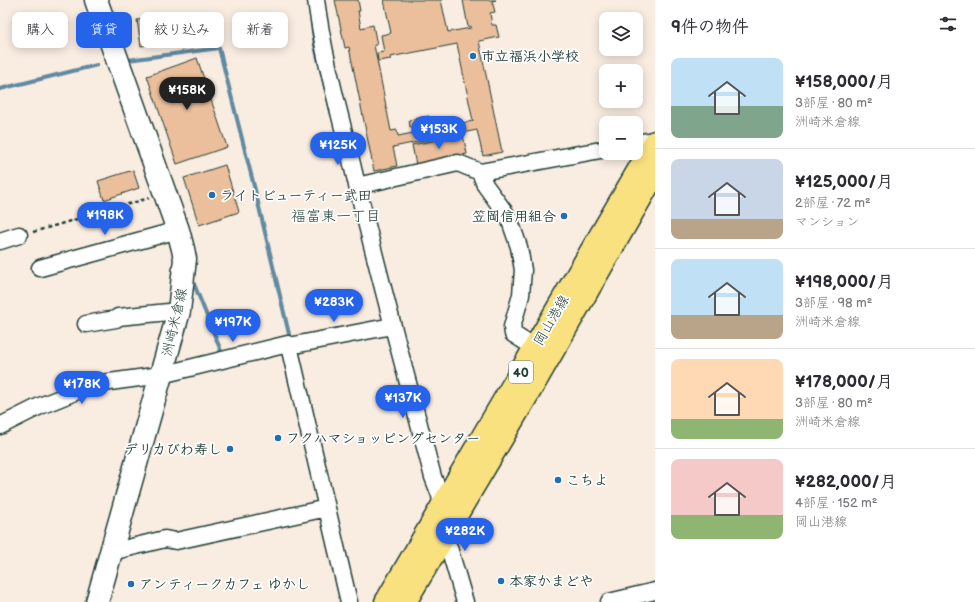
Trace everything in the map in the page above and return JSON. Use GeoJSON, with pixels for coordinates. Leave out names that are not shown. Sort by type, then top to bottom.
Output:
{"type":"FeatureCollection","features":[{"type":"Feature","properties":{"kind":"main road","name":"洲崎米倉線"},"geometry":{"type":"LineString","coordinates":[[96,0],[178,230],[185,259],[179,311],[97,602]]}},
{"type":"Feature","properties":{"kind":"main road","name":"岡山港線"},"geometry":{"type":"LineString","coordinates":[[386,602],[655,141]]}},
{"type":"Feature","properties":{"kind":"main road","name":"岡山港線"},"geometry":{"type":"LineString","coordinates":[[405,602],[535,382],[655,173]]}},
{"type":"Feature","properties":{"kind":"street"},"geometry":{"type":"LineString","coordinates":[[316,0],[324,48],[357,186],[388,327],[440,496],[445,534],[465,602]]}},
{"type":"Feature","properties":{"kind":"street"},"geometry":{"type":"LineString","coordinates":[[643,143],[655,141]]}},
{"type":"Feature","properties":{"kind":"street"},"geometry":{"type":"LineString","coordinates":[[357,186],[458,163],[480,172],[599,150]]}},
{"type":"Feature","properties":{"kind":"street"},"geometry":{"type":"LineString","coordinates":[[480,172],[485,185],[508,218],[518,247],[523,270],[521,295],[512,327],[513,334],[535,348]]}},
{"type":"Feature","properties":{"kind":"street"},"geometry":{"type":"LineString","coordinates":[[40,268],[178,230]]}},
{"type":"Feature","properties":{"kind":"street"},"geometry":{"type":"LineString","coordinates":[[0,241],[19,235]]}},
{"type":"Feature","properties":{"kind":"street"},"geometry":{"type":"LineString","coordinates":[[86,324],[116,319],[118,317],[179,311]]}},
{"type":"Feature","properties":{"kind":"street"},"geometry":{"type":"LineString","coordinates":[[0,426],[40,406],[95,384],[161,375],[288,344],[289,346],[388,327]]}},
{"type":"Feature","properties":{"kind":"street"},"geometry":{"type":"LineString","coordinates":[[289,346],[349,602]]}},
{"type":"Feature","properties":{"kind":"street"},"geometry":{"type":"LineString","coordinates":[[111,552],[165,539],[176,541],[327,508]]}},
{"type":"Feature","properties":{"kind":"street"},"geometry":{"type":"LineString","coordinates":[[609,602],[655,591]]}},
{"type":"Feature","properties":{"kind":"path"},"geometry":{"type":"LineString","coordinates":[[19,235],[22,236],[165,193]]}},
{"type":"Feature","properties":{"kind":"building"},"geometry":{"type":"Polygon","coordinates":[[[335,0],[358,0],[361,28],[373,25],[377,45],[374,45],[391,131],[397,130],[398,136],[473,121],[457,44],[390,57],[391,59],[378,61],[377,53],[384,52],[381,35],[391,33],[384,0],[441,0],[448,32],[471,28],[471,26],[468,27],[463,0],[496,0],[492,1],[495,12],[490,13],[492,25],[496,25],[499,37],[479,41],[502,152],[483,156],[477,130],[393,147],[397,166],[374,171],[349,47],[345,48],[335,0]]]}},
{"type":"Feature","properties":{"kind":"building"},"geometry":{"type":"Polygon","coordinates":[[[137,20],[140,20],[140,40],[137,20]]]}},
{"type":"Feature","properties":{"kind":"building"},"geometry":{"type":"Polygon","coordinates":[[[197,58],[227,147],[177,164],[147,76],[197,58]]]}},
{"type":"Feature","properties":{"kind":"building"},"geometry":{"type":"Polygon","coordinates":[[[429,116],[431,123],[410,127],[409,120],[429,116]]]}},
{"type":"Feature","properties":{"kind":"building"},"geometry":{"type":"Polygon","coordinates":[[[463,135],[467,154],[416,165],[412,145],[463,135]]]}},
{"type":"Feature","properties":{"kind":"building","name":"ライトビューティー武田"},"geometry":{"type":"Polygon","coordinates":[[[225,165],[239,212],[199,225],[184,178],[225,165]]]}},
{"type":"Feature","properties":{"kind":"building"},"geometry":{"type":"Polygon","coordinates":[[[133,170],[139,188],[104,200],[98,181],[133,170]]]}},
{"type":"Feature","properties":{"kind":"waterway"},"geometry":{"type":"LineString","coordinates":[[312,24],[315,46],[332,115]]}},
{"type":"Feature","properties":{"kind":"waterway"},"geometry":{"type":"LineString","coordinates":[[128,60],[219,48],[255,190],[289,334]]}},
{"type":"Feature","properties":{"kind":"waterway"},"geometry":{"type":"LineString","coordinates":[[0,89],[97,65]]}},
{"type":"Feature","properties":{"kind":"waterway"},"geometry":{"type":"LineString","coordinates":[[192,279],[221,351]]}},
{"type":"Feature","properties":{"kind":"place","name":"市立福浜小学校"},"geometry":{"type":"Point","coordinates":[473,56]}},
{"type":"Feature","properties":{"kind":"place","name":"ライトビューティー武田"},"geometry":{"type":"Point","coordinates":[212,195]}},
{"type":"Feature","properties":{"kind":"place","name":"笠岡信用組合"},"geometry":{"type":"Point","coordinates":[564,216]}},
{"type":"Feature","properties":{"kind":"place","name":"フクハマショッピングセンター"},"geometry":{"type":"Point","coordinates":[278,438]}},
{"type":"Feature","properties":{"kind":"place","name":"デリカびわ寿し"},"geometry":{"type":"Point","coordinates":[230,449]}},
{"type":"Feature","properties":{"kind":"place","name":"こちよ"},"geometry":{"type":"Point","coordinates":[558,480]}},
{"type":"Feature","properties":{"kind":"place","name":"本家かまどや"},"geometry":{"type":"Point","coordinates":[501,581]}},
{"type":"Feature","properties":{"kind":"place","name":"アンティークカフェ ゆかし"},"geometry":{"type":"Point","coordinates":[131,584]}},
{"type":"Feature","properties":{"kind":"district","name":"福富東一丁目"},"geometry":{"type":"Point","coordinates":[336,216]}}]}
